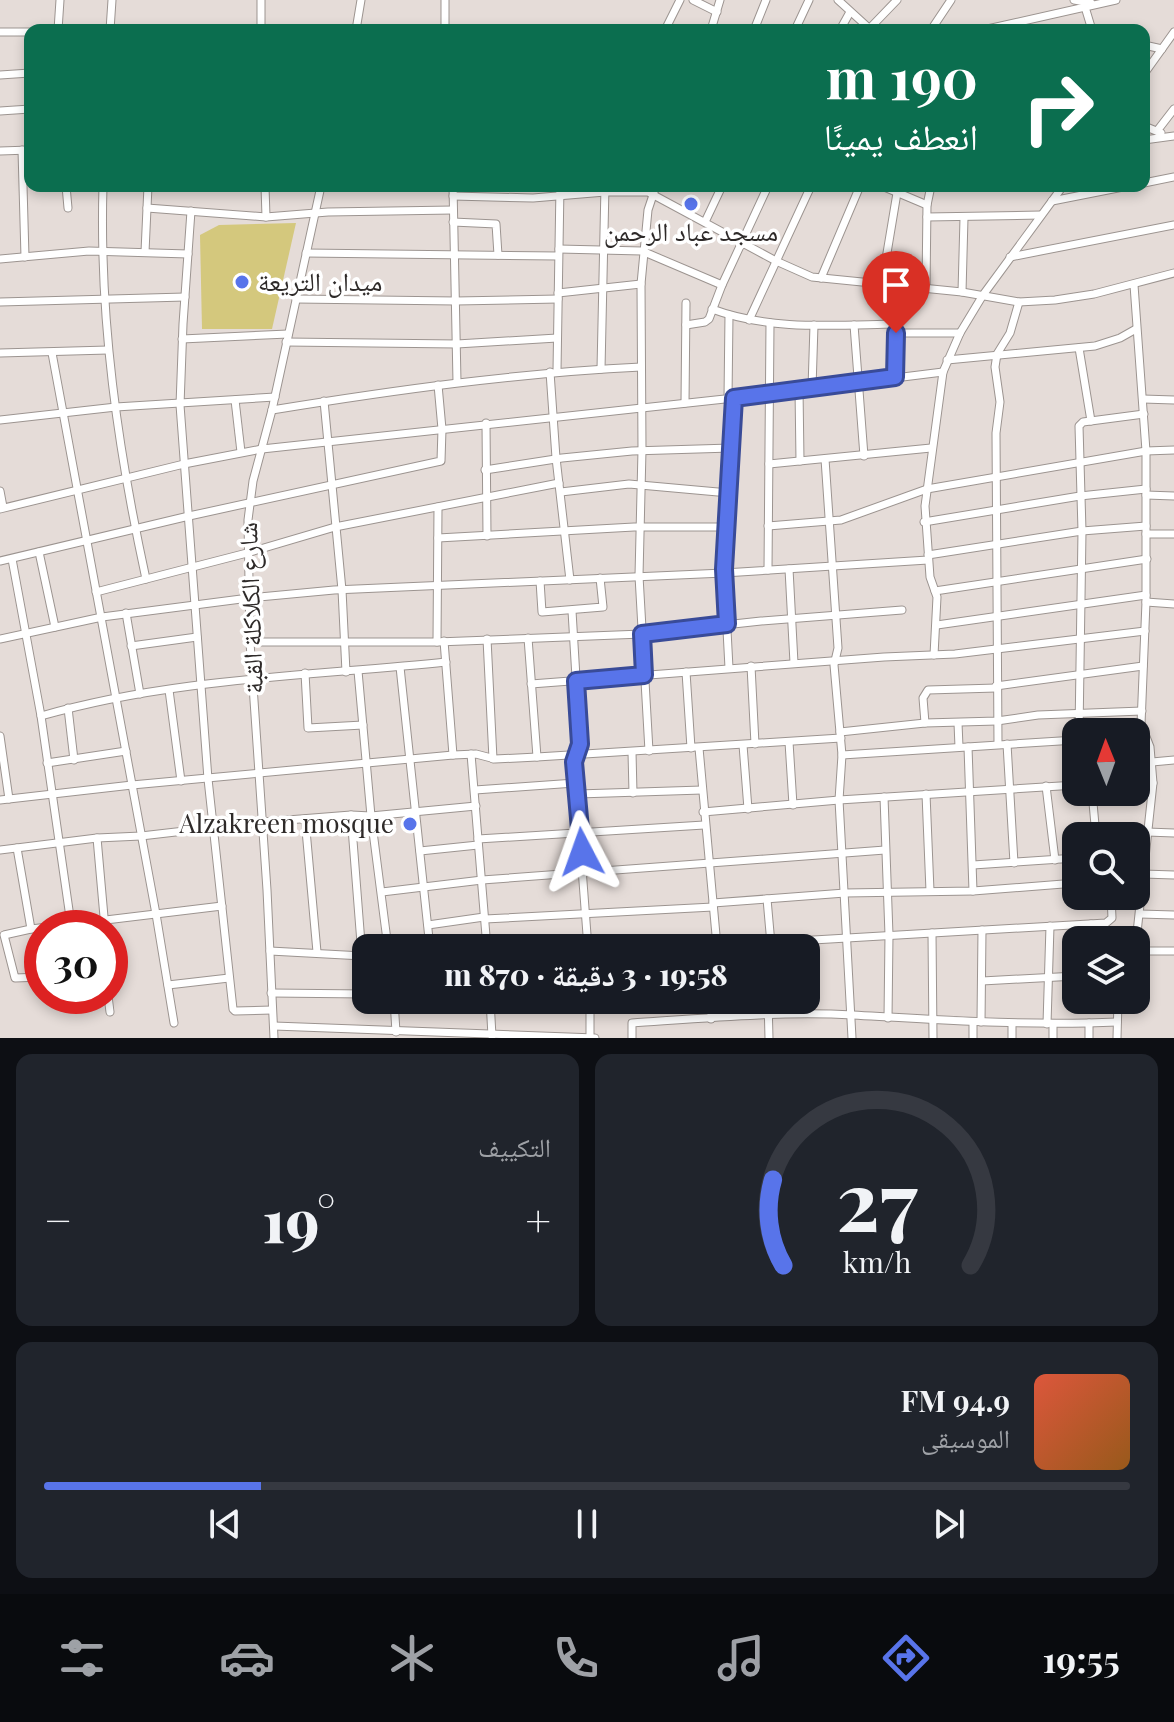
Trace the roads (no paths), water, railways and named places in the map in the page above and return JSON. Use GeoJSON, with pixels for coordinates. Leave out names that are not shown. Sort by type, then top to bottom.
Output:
{"type":"FeatureCollection","features":[{"type":"Feature","properties":{"kind":"street"},"geometry":{"type":"LineString","coordinates":[[58,24],[60,0]]}},
{"type":"Feature","properties":{"kind":"street"},"geometry":{"type":"LineString","coordinates":[[110,24],[112,0]]}},
{"type":"Feature","properties":{"kind":"street"},"geometry":{"type":"LineString","coordinates":[[261,0],[261,24]]}},
{"type":"Feature","properties":{"kind":"street"},"geometry":{"type":"LineString","coordinates":[[357,24],[361,0]]}},
{"type":"Feature","properties":{"kind":"street"},"geometry":{"type":"LineString","coordinates":[[445,0],[445,24]]}},
{"type":"Feature","properties":{"kind":"street"},"geometry":{"type":"LineString","coordinates":[[668,24],[680,0]]}},
{"type":"Feature","properties":{"kind":"street"},"geometry":{"type":"LineString","coordinates":[[693,0],[717,12]]}},
{"type":"Feature","properties":{"kind":"street"},"geometry":{"type":"LineString","coordinates":[[713,24],[720,0]]}},
{"type":"Feature","properties":{"kind":"street"},"geometry":{"type":"LineString","coordinates":[[756,24],[766,0]]}},
{"type":"Feature","properties":{"kind":"street"},"geometry":{"type":"LineString","coordinates":[[798,24],[809,0]]}},
{"type":"Feature","properties":{"kind":"street"},"geometry":{"type":"LineString","coordinates":[[838,0],[864,24]]}},
{"type":"Feature","properties":{"kind":"street"},"geometry":{"type":"LineString","coordinates":[[875,24],[897,0]]}},
{"type":"Feature","properties":{"kind":"street"},"geometry":{"type":"LineString","coordinates":[[935,24],[951,0]]}},
{"type":"Feature","properties":{"kind":"street"},"geometry":{"type":"LineString","coordinates":[[1074,0],[1097,4]]}},
{"type":"Feature","properties":{"kind":"street"},"geometry":{"type":"LineString","coordinates":[[1010,24],[1116,0]]}},
{"type":"Feature","properties":{"kind":"street"},"geometry":{"type":"LineString","coordinates":[[1085,7],[1089,24]]}},
{"type":"Feature","properties":{"kind":"street"},"geometry":{"type":"LineString","coordinates":[[843,24],[850,12]]}},
{"type":"Feature","properties":{"kind":"street"},"geometry":{"type":"LineString","coordinates":[[0,32],[24,32]]}},
{"type":"Feature","properties":{"kind":"street"},"geometry":{"type":"LineString","coordinates":[[1150,66],[1174,32]]}},
{"type":"Feature","properties":{"kind":"street"},"geometry":{"type":"LineString","coordinates":[[1150,46],[1162,49]]}},
{"type":"Feature","properties":{"kind":"street"},"geometry":{"type":"LineString","coordinates":[[0,75],[24,73]]}},
{"type":"Feature","properties":{"kind":"street"},"geometry":{"type":"LineString","coordinates":[[0,111],[24,109]]}},
{"type":"Feature","properties":{"kind":"street"},"geometry":{"type":"LineString","coordinates":[[1157,131],[1174,109]]}},
{"type":"Feature","properties":{"kind":"street"},"geometry":{"type":"LineString","coordinates":[[1150,128],[1172,136]]}},
{"type":"Feature","properties":{"kind":"street"},"geometry":{"type":"LineString","coordinates":[[1150,139],[1172,136]]}},
{"type":"Feature","properties":{"kind":"street"},"geometry":{"type":"LineString","coordinates":[[0,151],[24,150]]}},
{"type":"Feature","properties":{"kind":"street"},"geometry":{"type":"LineString","coordinates":[[1150,182],[1174,177]]}},
{"type":"Feature","properties":{"kind":"street"},"geometry":{"type":"LineString","coordinates":[[25,257],[26,192]]}},
{"type":"Feature","properties":{"kind":"street"},"geometry":{"type":"LineString","coordinates":[[67,192],[68,208]]}},
{"type":"Feature","properties":{"kind":"street"},"geometry":{"type":"LineString","coordinates":[[103,192],[101,251],[108,350],[135,529],[146,579]]}},
{"type":"Feature","properties":{"kind":"street"},"geometry":{"type":"LineString","coordinates":[[145,252],[148,192]]}},
{"type":"Feature","properties":{"kind":"street"},"geometry":{"type":"LineString","coordinates":[[265,192],[266,217]]}},
{"type":"Feature","properties":{"kind":"street","name":"شارع الكلاكلة القبة"},"geometry":{"type":"LineString","coordinates":[[274,1038],[250,642],[249,503],[320,192]]}},
{"type":"Feature","properties":{"kind":"street"},"geometry":{"type":"LineString","coordinates":[[453,192],[457,382]]}},
{"type":"Feature","properties":{"kind":"street"},"geometry":{"type":"LineString","coordinates":[[560,192],[554,416],[570,580]]}},
{"type":"Feature","properties":{"kind":"street"},"geometry":{"type":"LineString","coordinates":[[453,196],[560,196],[586,192]]}},
{"type":"Feature","properties":{"kind":"street"},"geometry":{"type":"LineString","coordinates":[[601,369],[605,192]]}},
{"type":"Feature","properties":{"kind":"street"},"geometry":{"type":"LineString","coordinates":[[649,751],[639,576],[641,284],[642,251],[648,210],[654,192]]}},
{"type":"Feature","properties":{"kind":"street"},"geometry":{"type":"LineString","coordinates":[[658,192],[776,261],[821,278],[962,292],[1019,302],[1055,300],[1134,285],[1174,273]]}},
{"type":"Feature","properties":{"kind":"street"},"geometry":{"type":"LineString","coordinates":[[705,222],[719,192]]}},
{"type":"Feature","properties":{"kind":"street"},"geometry":{"type":"LineString","coordinates":[[686,325],[708,321],[765,192]]}},
{"type":"Feature","properties":{"kind":"street"},"geometry":{"type":"LineString","coordinates":[[749,320],[808,192]]}},
{"type":"Feature","properties":{"kind":"street"},"geometry":{"type":"LineString","coordinates":[[821,278],[857,192]]}},
{"type":"Feature","properties":{"kind":"street"},"geometry":{"type":"LineString","coordinates":[[926,288],[930,192]]}},
{"type":"Feature","properties":{"kind":"street"},"geometry":{"type":"LineString","coordinates":[[934,655],[937,625],[935,591],[930,577],[924,522],[943,372],[960,333],[983,295],[1059,192]]}},
{"type":"Feature","properties":{"kind":"street"},"geometry":{"type":"LineString","coordinates":[[1052,201],[1098,192]]}},
{"type":"Feature","properties":{"kind":"street"},"geometry":{"type":"LineString","coordinates":[[882,283],[897,193],[927,205]]}},
{"type":"Feature","properties":{"kind":"street"},"geometry":{"type":"LineString","coordinates":[[147,208],[266,217],[453,210]]}},
{"type":"Feature","properties":{"kind":"street"},"geometry":{"type":"LineString","coordinates":[[191,211],[180,405],[212,827],[235,1011],[272,1010]]}},
{"type":"Feature","properties":{"kind":"street"},"geometry":{"type":"LineString","coordinates":[[927,217],[1041,215]]}},
{"type":"Feature","properties":{"kind":"street"},"geometry":{"type":"LineString","coordinates":[[962,292],[964,218]]}},
{"type":"Feature","properties":{"kind":"street"},"geometry":{"type":"LineString","coordinates":[[453,222],[496,224],[498,255]]}},
{"type":"Feature","properties":{"kind":"street"},"geometry":{"type":"LineString","coordinates":[[1010,257],[1174,225]]}},
{"type":"Feature","properties":{"kind":"street"},"geometry":{"type":"LineString","coordinates":[[0,259],[101,251],[188,254]]}},
{"type":"Feature","properties":{"kind":"street"},"geometry":{"type":"LineString","coordinates":[[306,253],[498,255],[642,251],[722,285]]}},
{"type":"Feature","properties":{"kind":"street"},"geometry":{"type":"LineString","coordinates":[[296,299],[456,301],[558,296],[641,284]]}},
{"type":"Feature","properties":{"kind":"street"},"geometry":{"type":"LineString","coordinates":[[895,377],[898,285]]}},
{"type":"Feature","properties":{"kind":"street"},"geometry":{"type":"LineString","coordinates":[[1134,285],[1146,451],[1147,559],[1142,718]]}},
{"type":"Feature","properties":{"kind":"street"},"geometry":{"type":"LineString","coordinates":[[0,302],[185,297]]}},
{"type":"Feature","properties":{"kind":"street"},"geometry":{"type":"LineString","coordinates":[[998,744],[996,475],[1000,402],[995,367],[997,354],[1010,333],[1019,302]]}},
{"type":"Feature","properties":{"kind":"street"},"geometry":{"type":"LineString","coordinates":[[685,403],[686,303]]}},
{"type":"Feature","properties":{"kind":"street"},"geometry":{"type":"LineString","coordinates":[[712,309],[770,323],[854,325],[960,333]]}},
{"type":"Feature","properties":{"kind":"street"},"geometry":{"type":"LineString","coordinates":[[729,315],[731,448],[724,573],[729,668]]}},
{"type":"Feature","properties":{"kind":"street"},"geometry":{"type":"LineString","coordinates":[[768,570],[770,323]]}},
{"type":"Feature","properties":{"kind":"street"},"geometry":{"type":"LineString","coordinates":[[812,388],[814,325]]}},
{"type":"Feature","properties":{"kind":"street"},"geometry":{"type":"LineString","coordinates":[[854,325],[864,456]]}},
{"type":"Feature","properties":{"kind":"street"},"geometry":{"type":"LineString","coordinates":[[947,360],[1079,348],[1108,343],[1136,329]]}},
{"type":"Feature","properties":{"kind":"street"},"geometry":{"type":"LineString","coordinates":[[182,339],[287,338],[457,344],[557,338]]}},
{"type":"Feature","properties":{"kind":"street"},"geometry":{"type":"LineString","coordinates":[[1079,348],[1091,421]]}},
{"type":"Feature","properties":{"kind":"street"},"geometry":{"type":"LineString","coordinates":[[0,353],[108,350]]}},
{"type":"Feature","properties":{"kind":"street"},"geometry":{"type":"LineString","coordinates":[[52,353],[174,1023]]}},
{"type":"Feature","properties":{"kind":"street"},"geometry":{"type":"LineString","coordinates":[[272,410],[457,382],[641,367]]}},
{"type":"Feature","properties":{"kind":"street"},"geometry":{"type":"LineString","coordinates":[[0,491],[2,508],[241,452],[943,372]]}},
{"type":"Feature","properties":{"kind":"street"},"geometry":{"type":"LineString","coordinates":[[0,561],[333,483],[441,461],[438,385]]}},
{"type":"Feature","properties":{"kind":"street"},"geometry":{"type":"LineString","coordinates":[[799,389],[800,461]]}},
{"type":"Feature","properties":{"kind":"street"},"geometry":{"type":"LineString","coordinates":[[0,420],[116,407],[275,397]]}},
{"type":"Feature","properties":{"kind":"street"},"geometry":{"type":"LineString","coordinates":[[1143,399],[1174,400]]}},
{"type":"Feature","properties":{"kind":"street"},"geometry":{"type":"LineString","coordinates":[[235,400],[241,452]]}},
{"type":"Feature","properties":{"kind":"street"},"geometry":{"type":"LineString","coordinates":[[324,401],[342,590],[346,672]]}},
{"type":"Feature","properties":{"kind":"street"},"geometry":{"type":"LineString","coordinates":[[1080,718],[1082,531],[1079,426],[1080,423],[1144,414]]}},
{"type":"Feature","properties":{"kind":"street"},"geometry":{"type":"LineString","coordinates":[[486,423],[487,536]]}},
{"type":"Feature","properties":{"kind":"street"},"geometry":{"type":"LineString","coordinates":[[485,470],[556,458],[642,450],[731,448]]}},
{"type":"Feature","properties":{"kind":"street"},"geometry":{"type":"LineString","coordinates":[[769,464],[931,448]]}},
{"type":"Feature","properties":{"kind":"street"},"geometry":{"type":"LineString","coordinates":[[768,526],[845,519],[927,489],[996,475],[1146,451],[1174,450]]}},
{"type":"Feature","properties":{"kind":"street"},"geometry":{"type":"LineString","coordinates":[[825,459],[838,648],[834,660],[843,780],[839,800],[852,1038]]}},
{"type":"Feature","properties":{"kind":"street"},"geometry":{"type":"LineString","coordinates":[[96,592],[335,527],[559,483]]}},
{"type":"Feature","properties":{"kind":"street"},"geometry":{"type":"LineString","coordinates":[[561,492],[624,484],[729,493]]}},
{"type":"Feature","properties":{"kind":"street"},"geometry":{"type":"LineString","coordinates":[[924,522],[1080,496],[1146,492],[1174,496]]}},
{"type":"Feature","properties":{"kind":"street"},"geometry":{"type":"LineString","coordinates":[[438,507],[436,586],[453,755]]}},
{"type":"Feature","properties":{"kind":"street"},"geometry":{"type":"LineString","coordinates":[[438,538],[640,527],[727,527]]}},
{"type":"Feature","properties":{"kind":"street"},"geometry":{"type":"LineString","coordinates":[[0,639],[126,613],[249,598],[342,590],[832,566],[928,558],[1082,531],[1146,530],[1174,534]]}},
{"type":"Feature","properties":{"kind":"street"},"geometry":{"type":"LineString","coordinates":[[39,552],[55,627]]}},
{"type":"Feature","properties":{"kind":"street"},"geometry":{"type":"LineString","coordinates":[[12,559],[41,716],[69,910]]}},
{"type":"Feature","properties":{"kind":"street"},"geometry":{"type":"LineString","coordinates":[[935,591],[1147,559]]}},
{"type":"Feature","properties":{"kind":"street"},"geometry":{"type":"LineString","coordinates":[[789,569],[794,663]]}},
{"type":"Feature","properties":{"kind":"street"},"geometry":{"type":"LineString","coordinates":[[540,581],[541,612],[572,611],[603,607],[600,578]]}},
{"type":"Feature","properties":{"kind":"street"},"geometry":{"type":"LineString","coordinates":[[937,625],[1081,603],[1146,598],[1174,604]]}},
{"type":"Feature","properties":{"kind":"street"},"geometry":{"type":"LineString","coordinates":[[250,642],[441,641],[642,634],[902,610]]}},
{"type":"Feature","properties":{"kind":"street"},"geometry":{"type":"LineString","coordinates":[[572,611],[580,744],[575,755],[575,783],[587,934]]}},
{"type":"Feature","properties":{"kind":"street"},"geometry":{"type":"LineString","coordinates":[[126,613],[140,694]]}},
{"type":"Feature","properties":{"kind":"street"},"geometry":{"type":"LineString","coordinates":[[531,684],[998,650],[1145,631]]}},
{"type":"Feature","properties":{"kind":"street"},"geometry":{"type":"LineString","coordinates":[[131,646],[197,637]]}},
{"type":"Feature","properties":{"kind":"street"},"geometry":{"type":"LineString","coordinates":[[528,638],[537,757]]}},
{"type":"Feature","properties":{"kind":"street"},"geometry":{"type":"LineString","coordinates":[[487,639],[493,759]]}},
{"type":"Feature","properties":{"kind":"street"},"geometry":{"type":"LineString","coordinates":[[41,716],[116,697],[305,673],[446,662]]}},
{"type":"Feature","properties":{"kind":"street"},"geometry":{"type":"LineString","coordinates":[[751,666],[755,744]]}},
{"type":"Feature","properties":{"kind":"street"},"geometry":{"type":"LineString","coordinates":[[925,723],[923,698],[928,690],[996,687],[1143,666]]}},
{"type":"Feature","properties":{"kind":"street"},"geometry":{"type":"LineString","coordinates":[[400,667],[429,934]]}},
{"type":"Feature","properties":{"kind":"street"},"geometry":{"type":"LineString","coordinates":[[358,671],[371,816],[386,934]]}},
{"type":"Feature","properties":{"kind":"street"},"geometry":{"type":"LineString","coordinates":[[686,672],[702,790],[713,934]]}},
{"type":"Feature","properties":{"kind":"street"},"geometry":{"type":"LineString","coordinates":[[305,673],[308,728],[363,725]]}},
{"type":"Feature","properties":{"kind":"street"},"geometry":{"type":"LineString","coordinates":[[169,690],[181,781]]}},
{"type":"Feature","properties":{"kind":"street"},"geometry":{"type":"LineString","coordinates":[[68,708],[74,760]]}},
{"type":"Feature","properties":{"kind":"street"},"geometry":{"type":"LineString","coordinates":[[0,800],[453,755],[471,754],[493,759],[743,745],[789,742],[925,723],[1142,711]]}},
{"type":"Feature","properties":{"kind":"street"},"geometry":{"type":"LineString","coordinates":[[958,723],[969,792],[973,891]]}},
{"type":"Feature","properties":{"kind":"street"},"geometry":{"type":"LineString","coordinates":[[1,740],[9,799]]}},
{"type":"Feature","properties":{"kind":"street"},"geometry":{"type":"LineString","coordinates":[[842,755],[1062,741]]}},
{"type":"Feature","properties":{"kind":"street"},"geometry":{"type":"LineString","coordinates":[[789,742],[793,805]]}},
{"type":"Feature","properties":{"kind":"street"},"geometry":{"type":"LineString","coordinates":[[1007,744],[1014,863]]}},
{"type":"Feature","properties":{"kind":"street"},"geometry":{"type":"LineString","coordinates":[[743,745],[748,809]]}},
{"type":"Feature","properties":{"kind":"street"},"geometry":{"type":"LineString","coordinates":[[47,763],[126,751]]}},
{"type":"Feature","properties":{"kind":"street"},"geometry":{"type":"LineString","coordinates":[[632,752],[633,793]]}},
{"type":"Feature","properties":{"kind":"street"},"geometry":{"type":"LineString","coordinates":[[471,754],[486,934]]}},
{"type":"Feature","properties":{"kind":"street"},"geometry":{"type":"LineString","coordinates":[[1148,822],[1153,783],[1150,754]]}},
{"type":"Feature","properties":{"kind":"street"},"geometry":{"type":"LineString","coordinates":[[1152,762],[1174,760]]}},
{"type":"Feature","properties":{"kind":"street"},"geometry":{"type":"LineString","coordinates":[[475,790],[575,783]]}},
{"type":"Feature","properties":{"kind":"street"},"geometry":{"type":"LineString","coordinates":[[703,812],[1062,785]]}},
{"type":"Feature","properties":{"kind":"street"},"geometry":{"type":"LineString","coordinates":[[1046,786],[1055,860]]}},
{"type":"Feature","properties":{"kind":"street"},"geometry":{"type":"LineString","coordinates":[[578,794],[702,790]]}},
{"type":"Feature","properties":{"kind":"street"},"geometry":{"type":"LineString","coordinates":[[926,794],[930,891]]}},
{"type":"Feature","properties":{"kind":"street"},"geometry":{"type":"LineString","coordinates":[[884,797],[889,935],[888,1018]]}},
{"type":"Feature","properties":{"kind":"street"},"geometry":{"type":"LineString","coordinates":[[0,850],[262,822],[476,806]]}},
{"type":"Feature","properties":{"kind":"street"},"geometry":{"type":"LineString","coordinates":[[351,815],[362,934]]}},
{"type":"Feature","properties":{"kind":"street"},"geometry":{"type":"LineString","coordinates":[[305,819],[317,952]]}},
{"type":"Feature","properties":{"kind":"street"},"geometry":{"type":"LineString","coordinates":[[420,851],[581,832],[704,825]]}},
{"type":"Feature","properties":{"kind":"street"},"geometry":{"type":"LineString","coordinates":[[1150,832],[1174,833]]}},
{"type":"Feature","properties":{"kind":"street"},"geometry":{"type":"LineString","coordinates":[[97,838],[104,910]]}},
{"type":"Feature","properties":{"kind":"street"},"geometry":{"type":"LineString","coordinates":[[17,848],[28,910]]}},
{"type":"Feature","properties":{"kind":"street"},"geometry":{"type":"LineString","coordinates":[[382,892],[584,871],[885,850]]}},
{"type":"Feature","properties":{"kind":"street"},"geometry":{"type":"LineString","coordinates":[[973,865],[1062,859]]}},
{"type":"Feature","properties":{"kind":"street"},"geometry":{"type":"LineString","coordinates":[[1150,876],[1174,875]]}},
{"type":"Feature","properties":{"kind":"street"},"geometry":{"type":"LineString","coordinates":[[428,925],[484,918],[713,905],[845,893],[973,891],[1062,884]]}},
{"type":"Feature","properties":{"kind":"street"},"geometry":{"type":"LineString","coordinates":[[767,899],[767,934]]}},
{"type":"Feature","properties":{"kind":"street"},"geometry":{"type":"LineString","coordinates":[[128,920],[222,906]]}},
{"type":"Feature","properties":{"kind":"street"},"geometry":{"type":"LineString","coordinates":[[820,941],[1106,923],[1111,920],[1111,910]]}},
{"type":"Feature","properties":{"kind":"street"},"geometry":{"type":"LineString","coordinates":[[1138,926],[1140,910]]}},
{"type":"Feature","properties":{"kind":"street"},"geometry":{"type":"LineString","coordinates":[[1140,914],[1174,915]]}},
{"type":"Feature","properties":{"kind":"street"},"geometry":{"type":"LineString","coordinates":[[1050,926],[1050,1024],[1053,1038]]}},
{"type":"Feature","properties":{"kind":"street"},"geometry":{"type":"LineString","coordinates":[[973,1038],[982,981],[982,930]]}},
{"type":"Feature","properties":{"kind":"street"},"geometry":{"type":"LineString","coordinates":[[24,931],[4,935],[15,978],[24,978]]}},
{"type":"Feature","properties":{"kind":"street"},"geometry":{"type":"LineString","coordinates":[[932,933],[933,1038]]}},
{"type":"Feature","properties":{"kind":"street"},"geometry":{"type":"LineString","coordinates":[[270,951],[352,955]]}},
{"type":"Feature","properties":{"kind":"street"},"geometry":{"type":"LineString","coordinates":[[1150,951],[1174,951]]}},
{"type":"Feature","properties":{"kind":"street"},"geometry":{"type":"LineString","coordinates":[[982,981],[1062,976]]}},
{"type":"Feature","properties":{"kind":"street"},"geometry":{"type":"LineString","coordinates":[[168,985],[229,978]]}},
{"type":"Feature","properties":{"kind":"street"},"geometry":{"type":"LineString","coordinates":[[271,993],[352,994]]}},
{"type":"Feature","properties":{"kind":"street"},"geometry":{"type":"LineString","coordinates":[[396,1014],[399,1034]]}},
{"type":"Feature","properties":{"kind":"street"},"geometry":{"type":"LineString","coordinates":[[491,1014],[492,1036]]}},
{"type":"Feature","properties":{"kind":"street"},"geometry":{"type":"LineString","coordinates":[[274,1026],[399,1034],[592,1038],[591,1014]]}},
{"type":"Feature","properties":{"kind":"street"},"geometry":{"type":"LineString","coordinates":[[711,1014],[711,1019]]}},
{"type":"Feature","properties":{"kind":"street"},"geometry":{"type":"LineString","coordinates":[[1117,1014],[1117,1038]]}},
{"type":"Feature","properties":{"kind":"street"},"geometry":{"type":"LineString","coordinates":[[632,1038],[633,1023],[769,1016],[852,1015],[1012,1025],[1117,1022]]}},
{"type":"Feature","properties":{"kind":"street"},"geometry":{"type":"LineString","coordinates":[[769,1016],[769,1038]]}},
{"type":"Feature","properties":{"kind":"street"},"geometry":{"type":"LineString","coordinates":[[1089,1023],[1089,1038]]}},
{"type":"Feature","properties":{"kind":"street"},"geometry":{"type":"LineString","coordinates":[[1012,1025],[1012,1038]]}},
{"type":"Feature","properties":{"kind":"place","name":"مسجد عباد الرحمن"},"geometry":{"type":"Point","coordinates":[691,204]}},
{"type":"Feature","properties":{"kind":"place","name":"ميدان التريعة"},"geometry":{"type":"Point","coordinates":[242,282]}},
{"type":"Feature","properties":{"kind":"place","name":"Alzakreen mosque"},"geometry":{"type":"Point","coordinates":[410,824]}}]}
